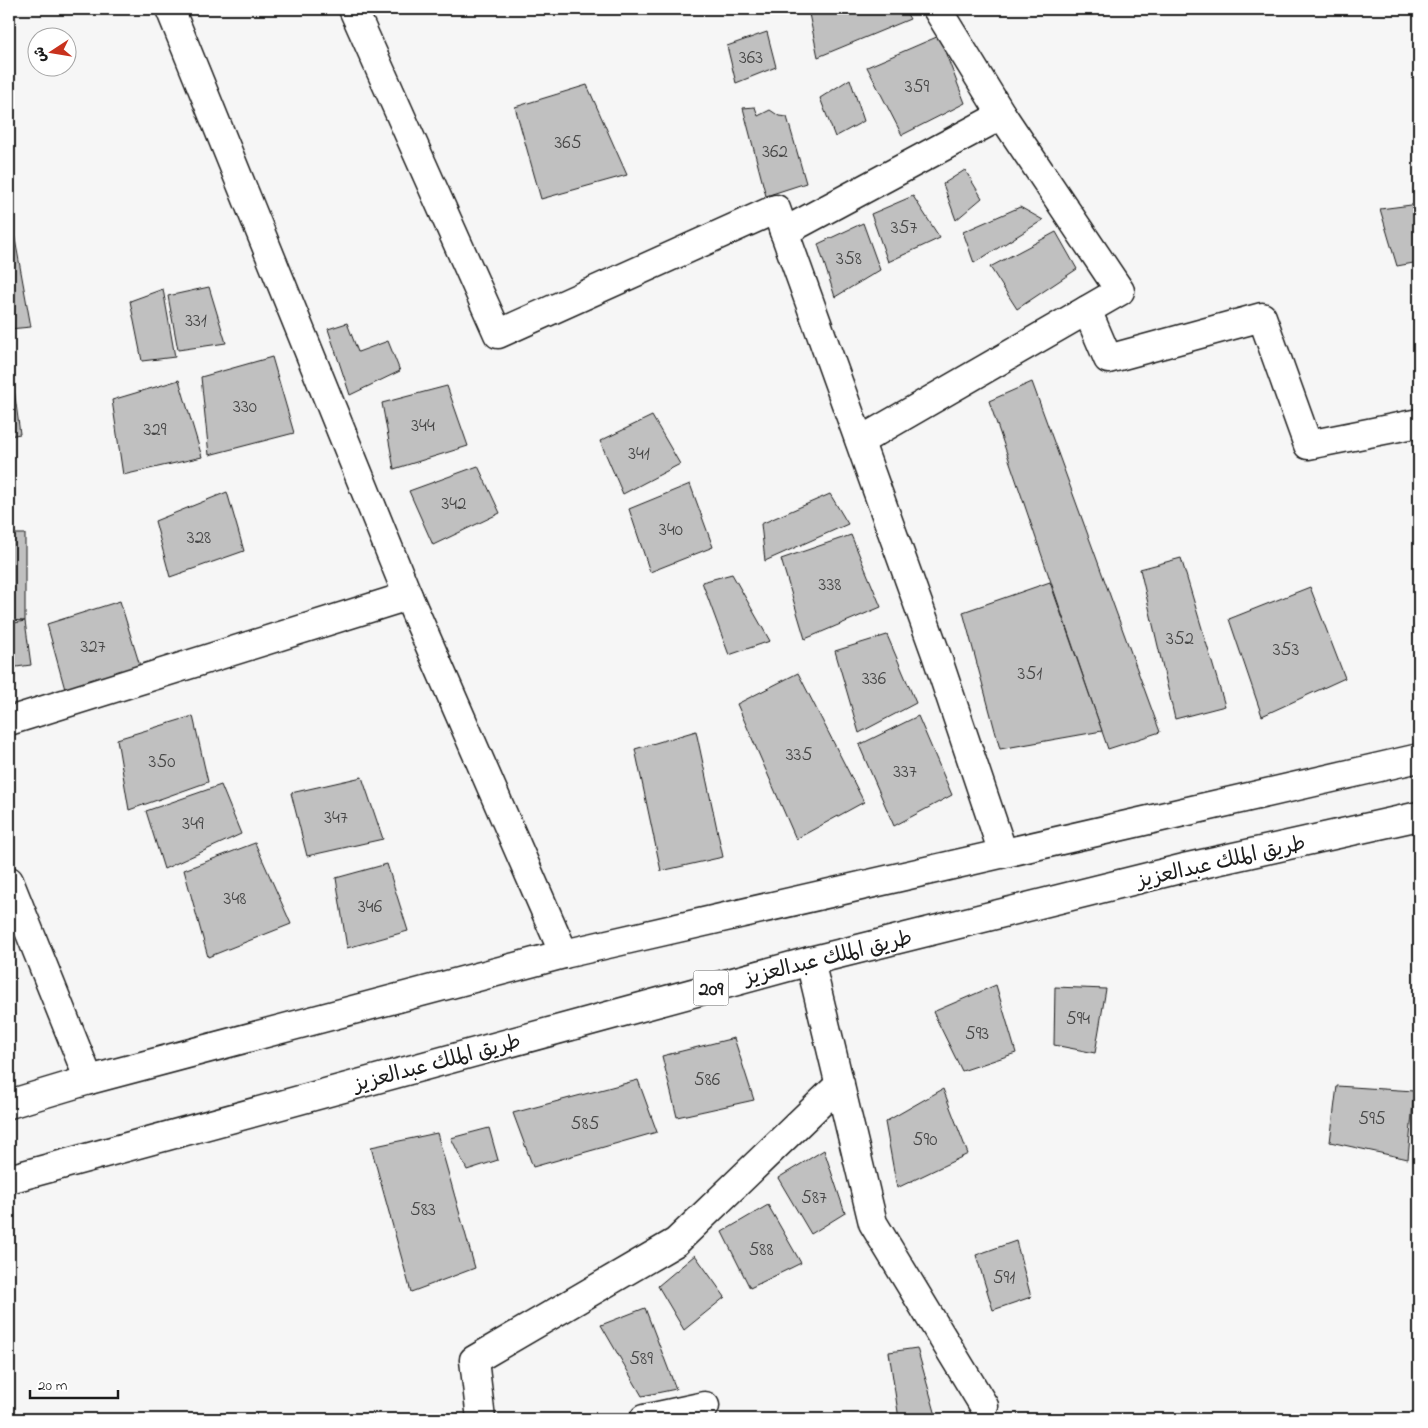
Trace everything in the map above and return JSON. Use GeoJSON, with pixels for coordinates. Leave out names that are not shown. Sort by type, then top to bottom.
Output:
{"type":"FeatureCollection","features":[{"type":"Feature","properties":{"kind":"street"},"geometry":{"type":"LineString","coordinates":[[170,9],[408,596],[564,954]]}},
{"type":"Feature","properties":{"kind":"street"},"geometry":{"type":"LineString","coordinates":[[353,9],[498,334],[776,209],[936,654],[1003,853]]}},
{"type":"Feature","properties":{"kind":"street"},"geometry":{"type":"LineString","coordinates":[[860,441],[1120,291],[1002,115],[936,9]]}},
{"type":"Feature","properties":{"kind":"street"},"geometry":{"type":"LineString","coordinates":[[784,232],[1002,115]]}},
{"type":"Feature","properties":{"kind":"street"},"geometry":{"type":"LineString","coordinates":[[1087,310],[1108,359],[1262,317],[1308,445],[1419,423]]}},
{"type":"Feature","properties":{"kind":"street"},"geometry":{"type":"LineString","coordinates":[[9,721],[408,596]]}},
{"type":"Feature","properties":{"kind":"street"},"geometry":{"type":"LineString","coordinates":[[9,1104],[89,1080],[564,954],[1419,758]]}},
{"type":"Feature","properties":{"kind":"street","name":"طريق الملك عبدالعزيز"},"geometry":{"type":"LineString","coordinates":[[9,1179],[810,961],[1184,868],[1419,816]]}},
{"type":"Feature","properties":{"kind":"street"},"geometry":{"type":"LineString","coordinates":[[9,881],[89,1080]]}},
{"type":"Feature","properties":{"kind":"street"},"geometry":{"type":"LineString","coordinates":[[810,961],[873,1223],[984,1406]]}},
{"type":"Feature","properties":{"kind":"street"},"geometry":{"type":"LineString","coordinates":[[481,1419],[474,1360],[676,1242],[840,1084]]}},
{"type":"Feature","properties":{"kind":"street"},"geometry":{"type":"LineString","coordinates":[[644,1419],[705,1406]]}},
{"type":"Feature","properties":{"kind":"building"},"geometry":{"type":"Polygon","coordinates":[[[808,9],[904,9],[910,19],[818,57],[808,9]]]}},
{"type":"Feature","properties":{"kind":"building"},"geometry":{"type":"Polygon","coordinates":[[[767,32],[776,67],[736,83],[727,46],[767,32]]]}},
{"type":"Feature","properties":{"kind":"building"},"geometry":{"type":"Polygon","coordinates":[[[939,36],[965,103],[902,135],[867,67],[939,36]]]}},
{"type":"Feature","properties":{"kind":"building"},"geometry":{"type":"Polygon","coordinates":[[[850,79],[864,121],[835,137],[820,98],[850,79]]]}},
{"type":"Feature","properties":{"kind":"building"},"geometry":{"type":"Polygon","coordinates":[[[587,85],[627,175],[541,199],[515,107],[587,85]]]}},
{"type":"Feature","properties":{"kind":"building"},"geometry":{"type":"Polygon","coordinates":[[[755,107],[758,116],[770,110],[779,116],[787,117],[806,183],[766,196],[743,108],[755,107]]]}},
{"type":"Feature","properties":{"kind":"building"},"geometry":{"type":"Polygon","coordinates":[[[965,170],[982,198],[956,220],[943,184],[965,170]]]}},
{"type":"Feature","properties":{"kind":"building"},"geometry":{"type":"Polygon","coordinates":[[[913,196],[940,238],[888,262],[871,214],[913,196]]]}},
{"type":"Feature","properties":{"kind":"building"},"geometry":{"type":"Polygon","coordinates":[[[1419,204],[1419,262],[1397,266],[1380,209],[1419,204]]]}},
{"type":"Feature","properties":{"kind":"building"},"geometry":{"type":"Polygon","coordinates":[[[9,206],[31,327],[9,329],[9,206]]]}},
{"type":"Feature","properties":{"kind":"building"},"geometry":{"type":"Polygon","coordinates":[[[1020,207],[1043,220],[974,263],[963,232],[1020,207]]]}},
{"type":"Feature","properties":{"kind":"building"},"geometry":{"type":"Polygon","coordinates":[[[863,223],[880,270],[835,297],[818,244],[863,223]]]}},
{"type":"Feature","properties":{"kind":"building"},"geometry":{"type":"Polygon","coordinates":[[[1056,232],[1077,269],[1017,309],[990,267],[1056,232]]]}},
{"type":"Feature","properties":{"kind":"building"},"geometry":{"type":"Polygon","coordinates":[[[209,287],[226,343],[178,350],[168,296],[209,287]]]}},
{"type":"Feature","properties":{"kind":"building"},"geometry":{"type":"Polygon","coordinates":[[[163,289],[175,357],[142,361],[130,301],[163,289]]]}},
{"type":"Feature","properties":{"kind":"building"},"geometry":{"type":"Polygon","coordinates":[[[347,323],[358,352],[388,341],[400,371],[350,395],[328,329],[347,323]]]}},
{"type":"Feature","properties":{"kind":"building"},"geometry":{"type":"Polygon","coordinates":[[[272,357],[294,433],[209,455],[201,377],[272,357]]]}},
{"type":"Feature","properties":{"kind":"building"},"geometry":{"type":"Polygon","coordinates":[[[9,358],[20,434],[9,436],[9,358]]]}},
{"type":"Feature","properties":{"kind":"building"},"geometry":{"type":"Polygon","coordinates":[[[179,380],[202,457],[123,475],[112,400],[179,380]]]}},
{"type":"Feature","properties":{"kind":"building"},"geometry":{"type":"Polygon","coordinates":[[[1032,382],[1160,732],[1108,749],[989,401],[1032,382]]]}},
{"type":"Feature","properties":{"kind":"building"},"geometry":{"type":"Polygon","coordinates":[[[447,386],[468,446],[394,469],[382,403],[447,386]]]}},
{"type":"Feature","properties":{"kind":"building"},"geometry":{"type":"Polygon","coordinates":[[[652,416],[680,464],[623,494],[600,441],[652,416]]]}},
{"type":"Feature","properties":{"kind":"building"},"geometry":{"type":"Polygon","coordinates":[[[478,466],[500,513],[433,545],[409,491],[478,466]]]}},
{"type":"Feature","properties":{"kind":"building"},"geometry":{"type":"Polygon","coordinates":[[[690,484],[713,547],[650,572],[629,509],[690,484]]]}},
{"type":"Feature","properties":{"kind":"building"},"geometry":{"type":"Polygon","coordinates":[[[227,492],[244,551],[170,577],[155,521],[227,492]]]}},
{"type":"Feature","properties":{"kind":"building"},"geometry":{"type":"Polygon","coordinates":[[[830,494],[848,524],[765,561],[761,524],[830,494]]]}},
{"type":"Feature","properties":{"kind":"building"},"geometry":{"type":"Polygon","coordinates":[[[9,506],[14,534],[9,534],[9,506]]]}},
{"type":"Feature","properties":{"kind":"building"},"geometry":{"type":"Polygon","coordinates":[[[9,534],[25,534],[25,621],[9,620],[9,534]]]}},
{"type":"Feature","properties":{"kind":"building"},"geometry":{"type":"Polygon","coordinates":[[[851,535],[881,607],[805,639],[781,559],[851,535]]]}},
{"type":"Feature","properties":{"kind":"building"},"geometry":{"type":"Polygon","coordinates":[[[1181,558],[1225,706],[1175,719],[1140,569],[1181,558]]]}},
{"type":"Feature","properties":{"kind":"building"},"geometry":{"type":"Polygon","coordinates":[[[732,574],[770,641],[729,655],[702,582],[732,574]]]}},
{"type":"Feature","properties":{"kind":"building"},"geometry":{"type":"Polygon","coordinates":[[[1050,582],[1102,731],[1000,749],[963,612],[1050,582]]]}},
{"type":"Feature","properties":{"kind":"building"},"geometry":{"type":"Polygon","coordinates":[[[1310,587],[1345,678],[1262,716],[1229,619],[1310,587]]]}},
{"type":"Feature","properties":{"kind":"building"},"geometry":{"type":"Polygon","coordinates":[[[120,601],[140,666],[66,693],[47,624],[120,601]]]}},
{"type":"Feature","properties":{"kind":"building"},"geometry":{"type":"Polygon","coordinates":[[[25,621],[31,665],[9,668],[9,624],[25,621]]]}},
{"type":"Feature","properties":{"kind":"building"},"geometry":{"type":"Polygon","coordinates":[[[887,635],[916,703],[859,733],[835,651],[887,635]]]}},
{"type":"Feature","properties":{"kind":"building"},"geometry":{"type":"Polygon","coordinates":[[[798,673],[864,802],[796,839],[737,704],[798,673]]]}},
{"type":"Feature","properties":{"kind":"building"},"geometry":{"type":"Polygon","coordinates":[[[193,716],[208,782],[129,810],[117,739],[193,716]]]}},
{"type":"Feature","properties":{"kind":"building"},"geometry":{"type":"Polygon","coordinates":[[[918,716],[952,795],[894,826],[859,745],[918,716]]]}},
{"type":"Feature","properties":{"kind":"building"},"geometry":{"type":"Polygon","coordinates":[[[696,731],[723,857],[661,871],[635,749],[696,731]]]}},
{"type":"Feature","properties":{"kind":"building"},"geometry":{"type":"Polygon","coordinates":[[[362,777],[383,839],[307,856],[291,793],[362,777]]]}},
{"type":"Feature","properties":{"kind":"building"},"geometry":{"type":"Polygon","coordinates":[[[221,785],[241,834],[164,869],[146,811],[221,785]]]}},
{"type":"Feature","properties":{"kind":"building"},"geometry":{"type":"Polygon","coordinates":[[[255,843],[291,924],[208,957],[184,870],[255,843]]]}},
{"type":"Feature","properties":{"kind":"building"},"geometry":{"type":"Polygon","coordinates":[[[387,864],[408,931],[347,948],[336,878],[387,864]]]}},
{"type":"Feature","properties":{"kind":"building"},"geometry":{"type":"Polygon","coordinates":[[[996,985],[1016,1053],[962,1071],[933,1012],[996,985]]]}},
{"type":"Feature","properties":{"kind":"building"},"geometry":{"type":"Polygon","coordinates":[[[1055,987],[1106,989],[1095,1053],[1054,1045],[1055,987]]]}},
{"type":"Feature","properties":{"kind":"building"},"geometry":{"type":"Polygon","coordinates":[[[734,1038],[754,1100],[677,1117],[662,1056],[734,1038]]]}},
{"type":"Feature","properties":{"kind":"building"},"geometry":{"type":"Polygon","coordinates":[[[638,1080],[657,1132],[533,1167],[513,1113],[638,1080]]]}},
{"type":"Feature","properties":{"kind":"building"},"geometry":{"type":"Polygon","coordinates":[[[1337,1086],[1414,1091],[1408,1159],[1330,1142],[1337,1086]]]}},
{"type":"Feature","properties":{"kind":"building"},"geometry":{"type":"Polygon","coordinates":[[[943,1089],[968,1154],[897,1188],[885,1122],[943,1089]]]}},
{"type":"Feature","properties":{"kind":"building"},"geometry":{"type":"Polygon","coordinates":[[[489,1128],[498,1160],[467,1170],[451,1138],[489,1128]]]}},
{"type":"Feature","properties":{"kind":"building"},"geometry":{"type":"Polygon","coordinates":[[[437,1133],[475,1268],[411,1292],[371,1147],[437,1133]]]}},
{"type":"Feature","properties":{"kind":"building"},"geometry":{"type":"Polygon","coordinates":[[[824,1150],[845,1213],[811,1234],[778,1178],[824,1150]]]}},
{"type":"Feature","properties":{"kind":"building"},"geometry":{"type":"Polygon","coordinates":[[[768,1205],[801,1263],[750,1288],[722,1232],[768,1205]]]}},
{"type":"Feature","properties":{"kind":"building"},"geometry":{"type":"Polygon","coordinates":[[[1016,1241],[1031,1297],[993,1310],[976,1255],[1016,1241]]]}},
{"type":"Feature","properties":{"kind":"building"},"geometry":{"type":"Polygon","coordinates":[[[695,1255],[725,1297],[684,1330],[658,1286],[695,1255]]]}},
{"type":"Feature","properties":{"kind":"building"},"geometry":{"type":"Polygon","coordinates":[[[645,1308],[676,1389],[642,1396],[601,1325],[645,1308]]]}},
{"type":"Feature","properties":{"kind":"building"},"geometry":{"type":"Polygon","coordinates":[[[917,1348],[937,1419],[899,1419],[889,1352],[917,1348]]]}}]}
